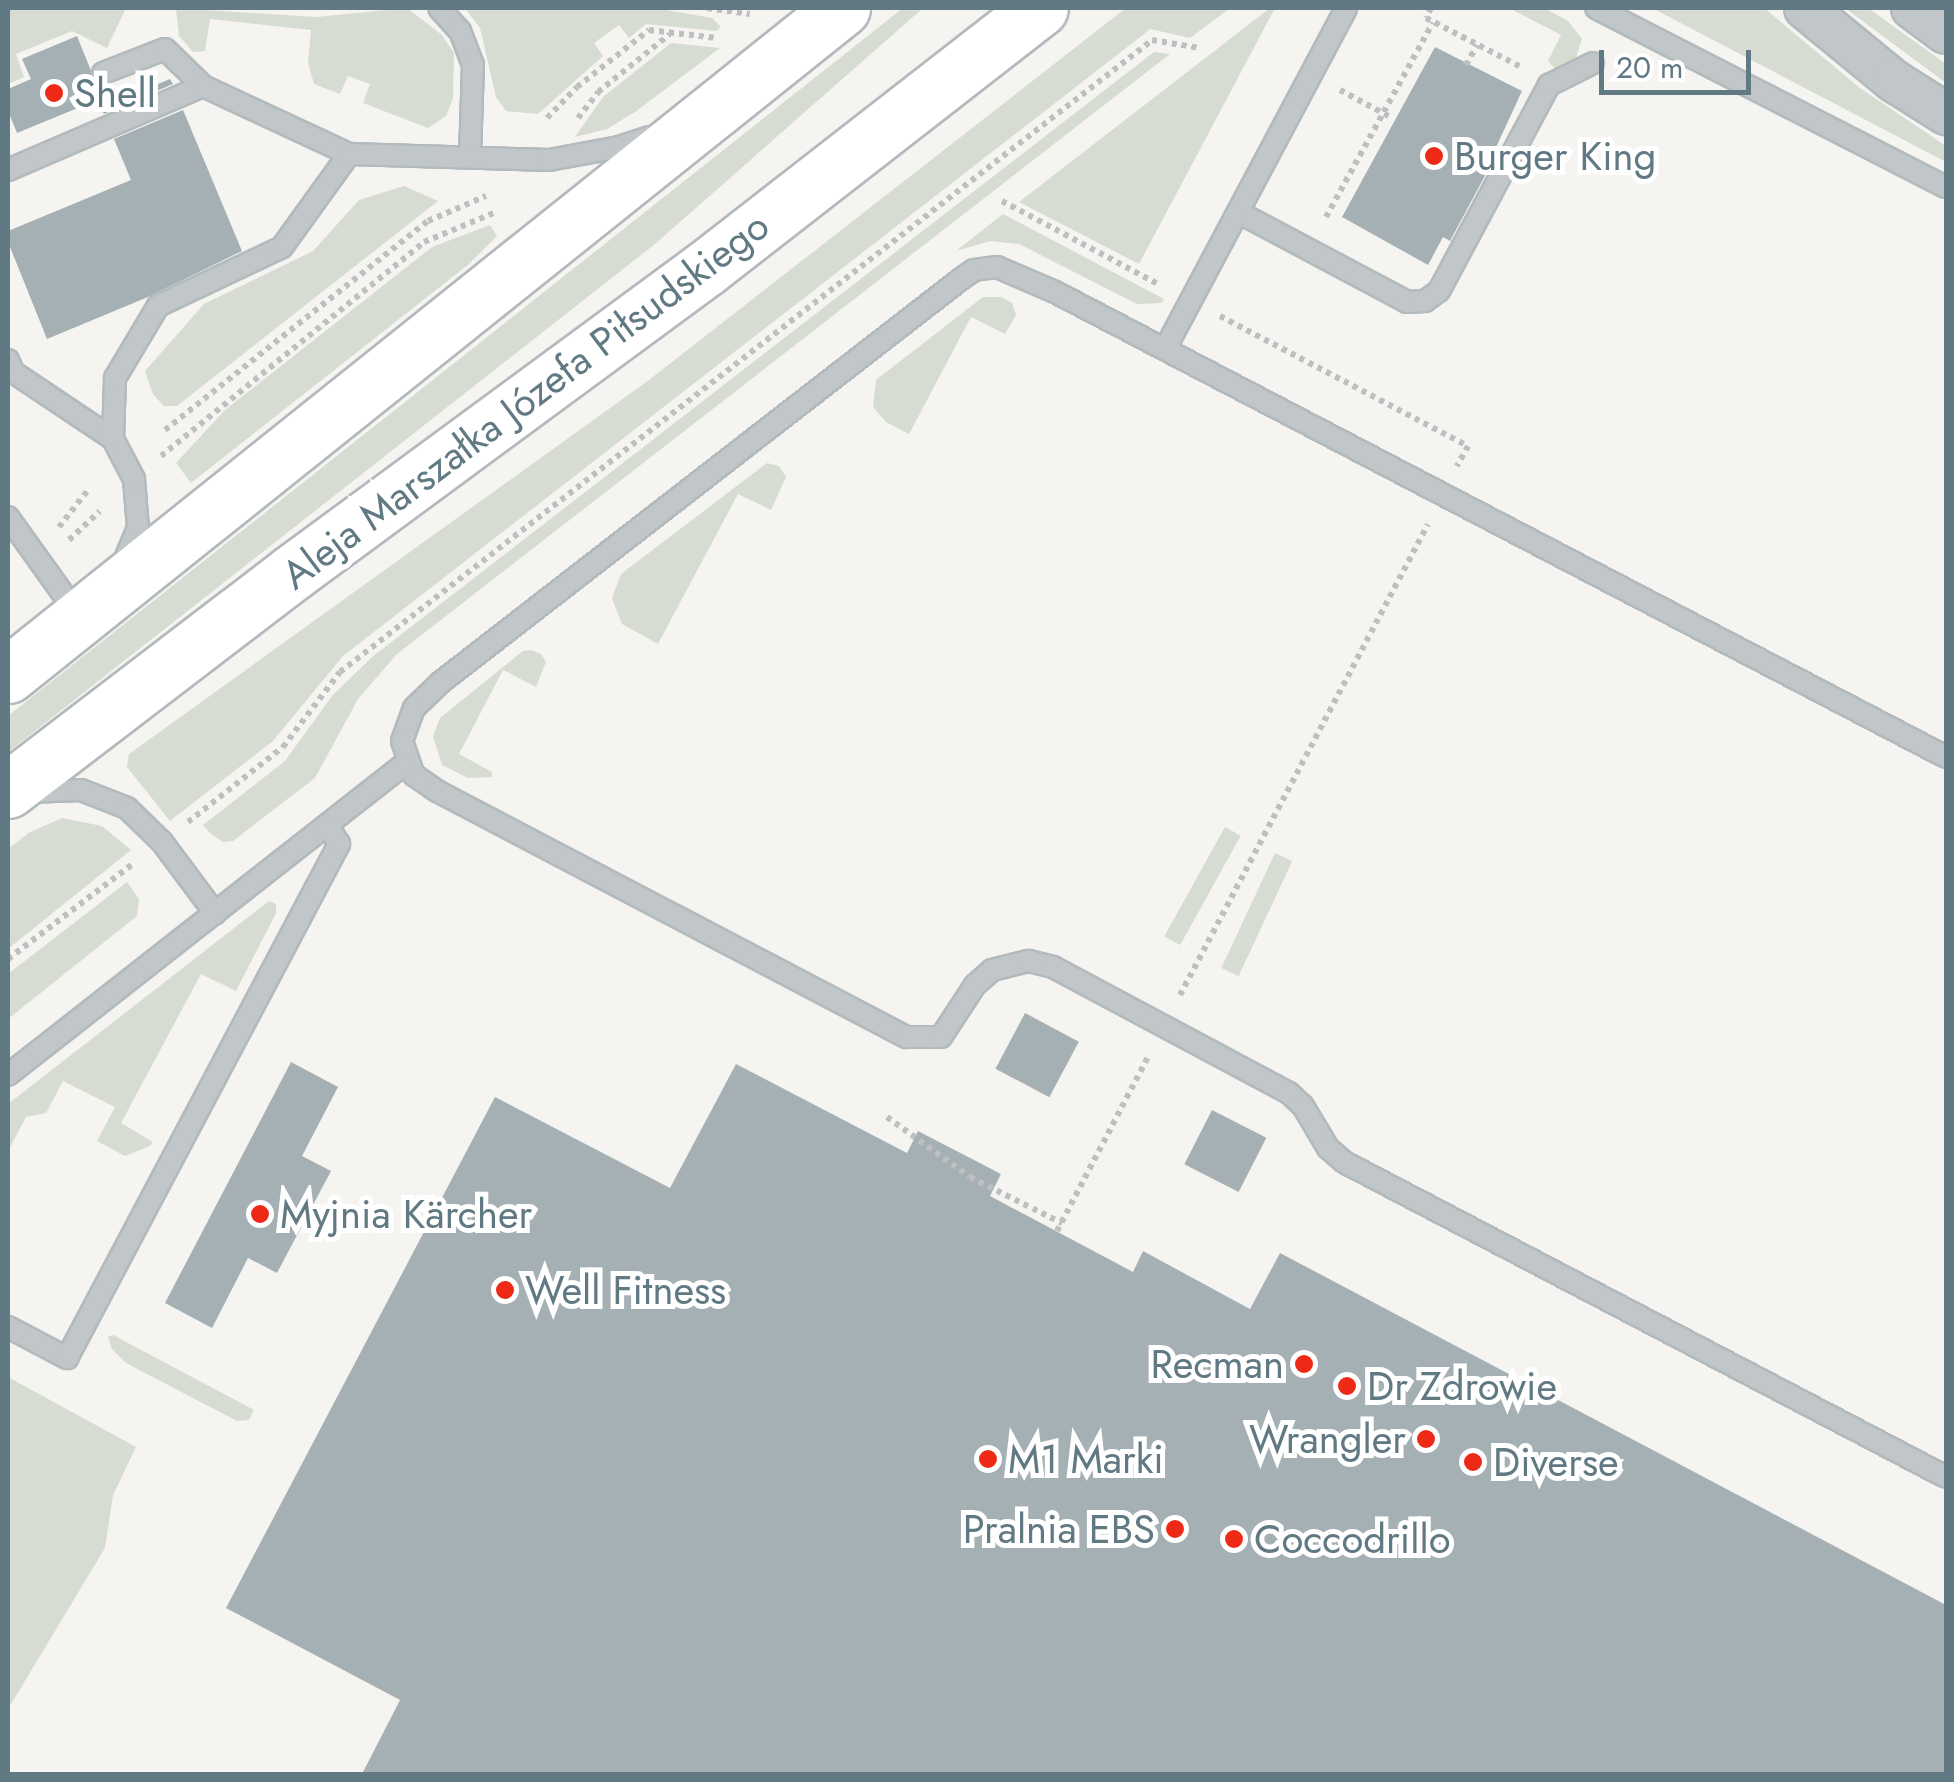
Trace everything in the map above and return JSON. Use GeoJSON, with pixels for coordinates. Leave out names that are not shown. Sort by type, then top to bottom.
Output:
{"type":"FeatureCollection","features":[{"type":"Feature","properties":{"kind":"main road"},"geometry":{"type":"LineString","coordinates":[[11,663],[96,605],[842,8]]}},
{"type":"Feature","properties":{"kind":"main road","name":"Aleja Marszałka Józefa Piłsudskiego"},"geometry":{"type":"LineString","coordinates":[[8,792],[341,536],[706,268],[1040,8]]}},
{"type":"Feature","properties":{"kind":"street"},"geometry":{"type":"LineString","coordinates":[[1805,8],[1894,81],[1946,114]]}},
{"type":"Feature","properties":{"kind":"street"},"geometry":{"type":"LineString","coordinates":[[1912,8],[1946,32]]}},
{"type":"Feature","properties":{"kind":"lane"},"geometry":{"type":"LineString","coordinates":[[439,8],[460,32],[474,64],[470,156]]}},
{"type":"Feature","properties":{"kind":"lane"},"geometry":{"type":"LineString","coordinates":[[1165,349],[1346,8]]}},
{"type":"Feature","properties":{"kind":"lane"},"geometry":{"type":"LineString","coordinates":[[1596,8],[1946,188]]}},
{"type":"Feature","properties":{"kind":"lane"},"geometry":{"type":"LineString","coordinates":[[104,72],[165,49],[202,86],[349,154],[549,160],[619,148],[703,118]]}},
{"type":"Feature","properties":{"kind":"lane"},"geometry":{"type":"LineString","coordinates":[[1238,212],[1408,302],[1425,301],[1439,290],[1549,85],[1593,64]]}},
{"type":"Feature","properties":{"kind":"lane"},"geometry":{"type":"LineString","coordinates":[[8,170],[202,86]]}},
{"type":"Feature","properties":{"kind":"lane"},"geometry":{"type":"LineString","coordinates":[[113,439],[115,378],[158,306],[282,247],[349,154]]}},
{"type":"Feature","properties":{"kind":"lane"},"geometry":{"type":"LineString","coordinates":[[1946,756],[1008,269],[974,270],[441,682],[409,717],[402,741],[406,762],[414,775],[437,791],[906,1037],[941,1036],[985,975],[1029,961],[1053,967],[1289,1094],[1304,1106],[1328,1148],[1344,1162],[1946,1477]]}},
{"type":"Feature","properties":{"kind":"lane"},"geometry":{"type":"LineString","coordinates":[[8,518],[42,560],[96,605],[138,528],[134,479],[113,439],[9,367]]}},
{"type":"Feature","properties":{"kind":"lane"},"geometry":{"type":"LineString","coordinates":[[8,1075],[406,762]]}},
{"type":"Feature","properties":{"kind":"lane"},"geometry":{"type":"LineString","coordinates":[[8,792],[80,790],[126,808],[162,842],[215,913]]}},
{"type":"Feature","properties":{"kind":"lane"},"geometry":{"type":"LineString","coordinates":[[8,1328],[67,1358],[339,844],[327,824]]}},
{"type":"Feature","properties":{"kind":"path"},"geometry":{"type":"LineString","coordinates":[[708,8],[750,14]]}},
{"type":"Feature","properties":{"kind":"path"},"geometry":{"type":"LineString","coordinates":[[734,27],[758,8]]}},
{"type":"Feature","properties":{"kind":"path"},"geometry":{"type":"LineString","coordinates":[[1431,8],[1426,18],[1549,85]]}},
{"type":"Feature","properties":{"kind":"path"},"geometry":{"type":"LineString","coordinates":[[1255,178],[1327,218],[1433,22]]}},
{"type":"Feature","properties":{"kind":"path"},"geometry":{"type":"LineString","coordinates":[[547,118],[577,87],[649,30],[720,39]]}},
{"type":"Feature","properties":{"kind":"path"},"geometry":{"type":"LineString","coordinates":[[42,560],[134,479],[424,242],[514,204],[530,191],[598,92],[670,34]]}},
{"type":"Feature","properties":{"kind":"path"},"geometry":{"type":"LineString","coordinates":[[176,832],[283,746],[340,672],[1152,40],[1200,48]]}},
{"type":"Feature","properties":{"kind":"path"},"geometry":{"type":"LineString","coordinates":[[1466,65],[1477,45]]}},
{"type":"Feature","properties":{"kind":"path"},"geometry":{"type":"LineString","coordinates":[[1310,74],[1392,118]]}},
{"type":"Feature","properties":{"kind":"path"},"geometry":{"type":"LineString","coordinates":[[165,430],[428,221],[490,194]]}},
{"type":"Feature","properties":{"kind":"path"},"geometry":{"type":"LineString","coordinates":[[1002,201],[1468,446],[1455,471]]}},
{"type":"Feature","properties":{"kind":"path"},"geometry":{"type":"LineString","coordinates":[[1057,1231],[1430,519]]}},
{"type":"Feature","properties":{"kind":"path"},"geometry":{"type":"LineString","coordinates":[[8,959],[140,859]]}},
{"type":"Feature","properties":{"kind":"path"},"geometry":{"type":"LineString","coordinates":[[887,1117],[970,1177],[1062,1223]]}},
{"type":"Feature","properties":{"kind":"shaded area"},"geometry":{"type":"Polygon","coordinates":[[[8,8],[126,8],[107,48],[72,31],[16,54],[24,77],[8,84],[8,8]]]}},
{"type":"Feature","properties":{"kind":"shaded area"},"geometry":{"type":"Polygon","coordinates":[[[176,8],[316,17],[407,8],[442,35],[454,53],[453,99],[446,116],[428,128],[363,103],[370,84],[348,76],[340,94],[314,84],[308,63],[311,30],[210,19],[205,51],[193,52],[179,36],[176,8]]]}},
{"type":"Feature","properties":{"kind":"shaded area"},"geometry":{"type":"Polygon","coordinates":[[[465,8],[655,8],[712,18],[721,27],[716,31],[646,24],[629,38],[619,25],[594,43],[603,56],[538,114],[506,111],[496,97],[480,28],[465,8]]]}},
{"type":"Feature","properties":{"kind":"shaded area"},"geometry":{"type":"Polygon","coordinates":[[[903,8],[923,8],[655,244],[8,752],[8,716],[903,8]]]}},
{"type":"Feature","properties":{"kind":"shaded area"},"geometry":{"type":"Polygon","coordinates":[[[1126,8],[1230,8],[1190,38],[1150,29],[343,656],[273,741],[170,821],[127,767],[129,754],[649,380],[1126,8]]]}},
{"type":"Feature","properties":{"kind":"shaded area"},"geometry":{"type":"Polygon","coordinates":[[[1270,8],[1275,8],[1139,264],[1019,202],[1270,8]]]}},
{"type":"Feature","properties":{"kind":"shaded area"},"geometry":{"type":"Polygon","coordinates":[[[1509,8],[1544,8],[1568,21],[1582,39],[1575,60],[1555,69],[1548,61],[1561,35],[1509,8]]]}},
{"type":"Feature","properties":{"kind":"shaded area"},"geometry":{"type":"Polygon","coordinates":[[[1652,8],[1764,8],[1860,88],[1946,146],[1946,162],[1652,8]]]}},
{"type":"Feature","properties":{"kind":"shaded area"},"geometry":{"type":"Polygon","coordinates":[[[1845,8],[1868,8],[1946,64],[1946,83],[1845,8]]]}},
{"type":"Feature","properties":{"kind":"shaded area"},"geometry":{"type":"Polygon","coordinates":[[[671,43],[720,48],[635,112],[607,129],[575,137],[603,97],[671,43]]]}},
{"type":"Feature","properties":{"kind":"shaded area"},"geometry":{"type":"Polygon","coordinates":[[[1154,52],[1170,54],[397,654],[358,699],[315,778],[233,841],[223,842],[203,825],[285,761],[332,696],[372,657],[1154,52]]]}},
{"type":"Feature","properties":{"kind":"shaded area"},"geometry":{"type":"Polygon","coordinates":[[[404,186],[438,201],[177,406],[164,406],[153,394],[145,371],[204,304],[313,251],[359,200],[404,186]]]}},
{"type":"Feature","properties":{"kind":"shaded area"},"geometry":{"type":"Polygon","coordinates":[[[1003,214],[1164,299],[1162,303],[1137,304],[1019,244],[990,241],[956,251],[1003,214]]]}},
{"type":"Feature","properties":{"kind":"shaded area"},"geometry":{"type":"Polygon","coordinates":[[[490,225],[497,236],[469,264],[191,483],[176,463],[225,410],[432,247],[490,225]]]}},
{"type":"Feature","properties":{"kind":"shaded area"},"geometry":{"type":"Polygon","coordinates":[[[983,297],[1001,297],[1012,303],[1016,315],[1005,334],[971,317],[909,434],[886,422],[873,407],[876,380],[983,297]]]}},
{"type":"Feature","properties":{"kind":"shaded area"},"geometry":{"type":"Polygon","coordinates":[[[767,463],[779,466],[786,477],[771,510],[738,494],[658,644],[622,624],[612,598],[621,574],[767,463]]]}},
{"type":"Feature","properties":{"kind":"shaded area"},"geometry":{"type":"Polygon","coordinates":[[[523,651],[541,654],[546,662],[536,687],[503,670],[459,754],[492,772],[492,777],[468,778],[442,765],[433,736],[440,718],[523,651]]]}},
{"type":"Feature","properties":{"kind":"shaded area"},"geometry":{"type":"Polygon","coordinates":[[[62,818],[102,826],[131,850],[8,949],[8,849],[30,832],[62,818]]]}},
{"type":"Feature","properties":{"kind":"shaded area"},"geometry":{"type":"Polygon","coordinates":[[[1225,827],[1241,836],[1180,945],[1164,936],[1225,827]]]}},
{"type":"Feature","properties":{"kind":"shaded area"},"geometry":{"type":"Polygon","coordinates":[[[1275,853],[1292,861],[1239,976],[1221,968],[1275,853]]]}},
{"type":"Feature","properties":{"kind":"shaded area"},"geometry":{"type":"Polygon","coordinates":[[[127,882],[139,899],[137,916],[8,1019],[8,974],[127,882]]]}},
{"type":"Feature","properties":{"kind":"shaded area"},"geometry":{"type":"Polygon","coordinates":[[[269,901],[276,904],[276,913],[236,991],[201,974],[121,1123],[153,1142],[150,1146],[125,1156],[97,1141],[115,1107],[63,1081],[46,1113],[26,1117],[8,1151],[8,1104],[269,901]]]}},
{"type":"Feature","properties":{"kind":"shaded area"},"geometry":{"type":"Polygon","coordinates":[[[113,1335],[254,1410],[249,1420],[237,1421],[126,1363],[112,1349],[108,1337],[113,1335]]]}},
{"type":"Feature","properties":{"kind":"shaded area"},"geometry":{"type":"Polygon","coordinates":[[[8,1377],[136,1447],[113,1495],[105,1548],[8,1709],[8,1377]]]}},
{"type":"Feature","properties":{"kind":"building","name":"Shell"},"geometry":{"type":"Polygon","coordinates":[[[77,36],[102,98],[17,133],[8,111],[8,89],[31,79],[22,59],[77,36]]]}},
{"type":"Feature","properties":{"kind":"building","name":"Burger King"},"geometry":{"type":"Polygon","coordinates":[[[1435,47],[1522,91],[1492,156],[1495,157],[1450,241],[1443,237],[1428,265],[1342,217],[1435,47]]]}},
{"type":"Feature","properties":{"kind":"building"},"geometry":{"type":"Polygon","coordinates":[[[170,79],[173,84],[104,114],[101,108],[170,79]]]}},
{"type":"Feature","properties":{"kind":"building"},"geometry":{"type":"Polygon","coordinates":[[[183,110],[242,251],[148,297],[47,339],[8,242],[8,231],[131,180],[114,139],[183,110]]]}},
{"type":"Feature","properties":{"kind":"building"},"geometry":{"type":"Polygon","coordinates":[[[1025,1013],[1079,1042],[1049,1097],[995,1069],[1025,1013]]]}},
{"type":"Feature","properties":{"kind":"building","name":"Myjnia Kärcher"},"geometry":{"type":"Polygon","coordinates":[[[291,1062],[338,1087],[302,1156],[331,1171],[277,1273],[248,1258],[212,1328],[165,1303],[291,1062]]]}},
{"type":"Feature","properties":{"kind":"building","name":"M1 Marki"},"geometry":{"type":"Polygon","coordinates":[[[736,1064],[907,1153],[918,1131],[1001,1174],[990,1196],[1133,1272],[1143,1251],[1250,1309],[1280,1253],[1946,1605],[1946,1774],[362,1774],[400,1700],[226,1608],[495,1097],[670,1188],[736,1064]]]}},
{"type":"Feature","properties":{"kind":"building"},"geometry":{"type":"Polygon","coordinates":[[[1212,1110],[1266,1138],[1239,1192],[1184,1164],[1212,1110]]]}},
{"type":"Feature","properties":{"kind":"place","name":"Shell"},"geometry":{"type":"Point","coordinates":[54,93]}},
{"type":"Feature","properties":{"kind":"place","name":"Burger King"},"geometry":{"type":"Point","coordinates":[1434,156]}},
{"type":"Feature","properties":{"kind":"place","name":"Myjnia Kärcher"},"geometry":{"type":"Point","coordinates":[260,1214]}},
{"type":"Feature","properties":{"kind":"place","name":"Well Fitness"},"geometry":{"type":"Point","coordinates":[505,1290]}},
{"type":"Feature","properties":{"kind":"place","name":"Recman"},"geometry":{"type":"Point","coordinates":[1304,1364]}},
{"type":"Feature","properties":{"kind":"place","name":"Dr Zdrowie"},"geometry":{"type":"Point","coordinates":[1347,1386]}},
{"type":"Feature","properties":{"kind":"place","name":"Wrangler"},"geometry":{"type":"Point","coordinates":[1426,1439]}},
{"type":"Feature","properties":{"kind":"place","name":"M1 Marki"},"geometry":{"type":"Point","coordinates":[988,1459]}},
{"type":"Feature","properties":{"kind":"place","name":"Diverse"},"geometry":{"type":"Point","coordinates":[1473,1462]}},
{"type":"Feature","properties":{"kind":"place","name":"Pralnia EBS"},"geometry":{"type":"Point","coordinates":[1175,1529]}},
{"type":"Feature","properties":{"kind":"place","name":"Coccodrillo"},"geometry":{"type":"Point","coordinates":[1234,1539]}}]}
